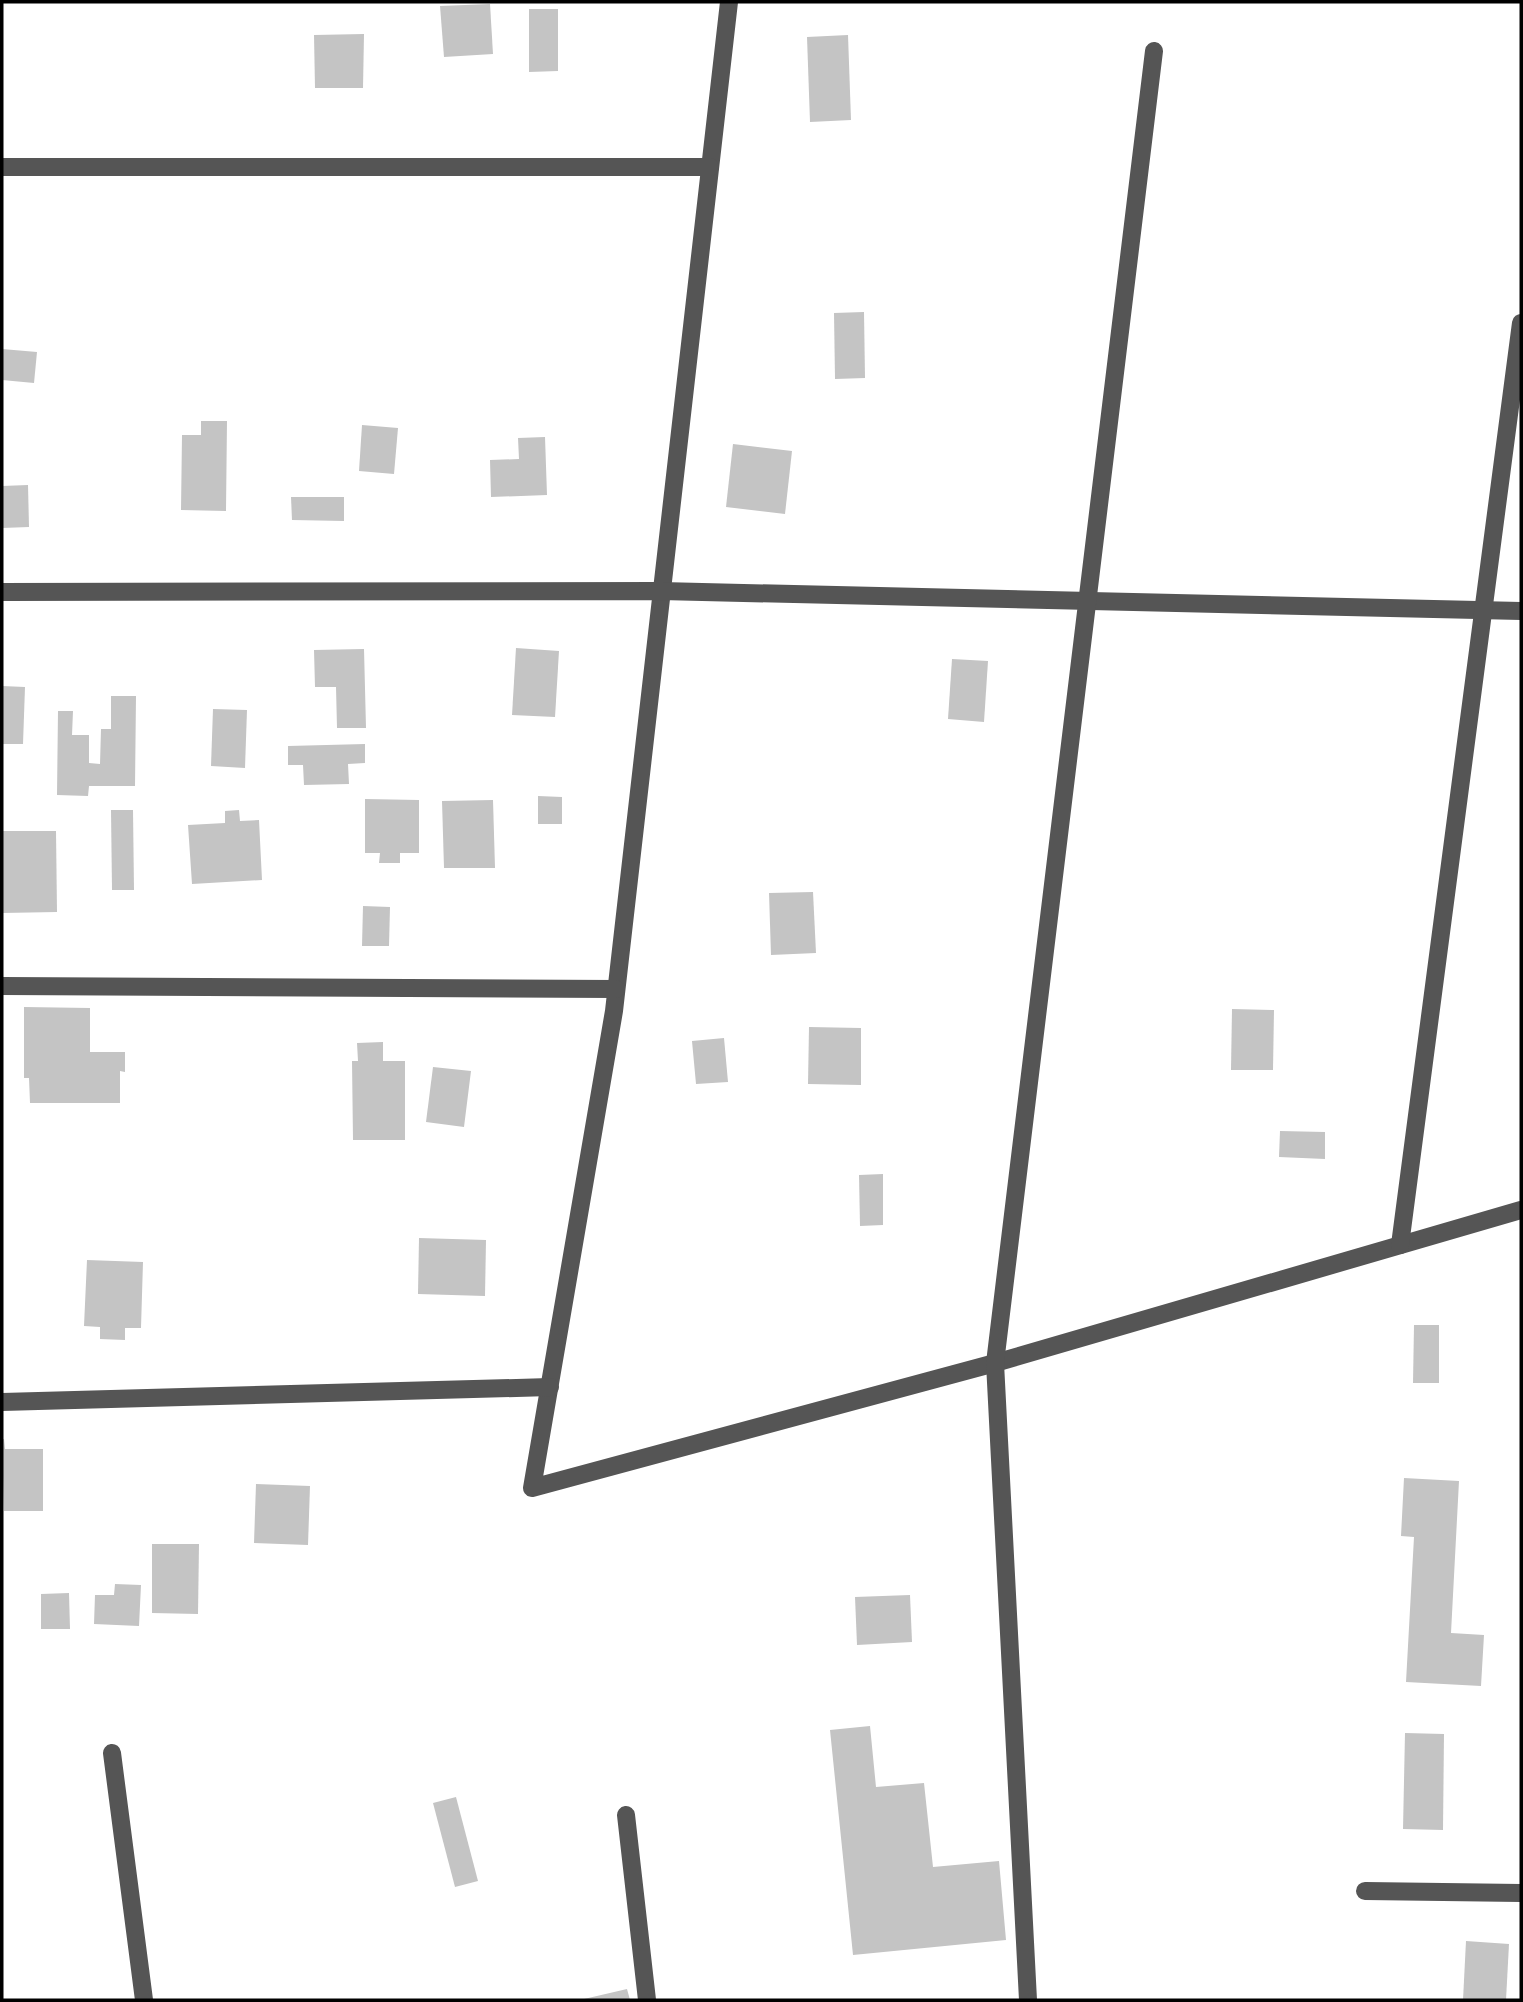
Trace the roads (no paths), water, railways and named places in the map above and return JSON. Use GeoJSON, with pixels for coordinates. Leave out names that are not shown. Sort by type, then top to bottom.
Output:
{"type":"FeatureCollection","features":[{"type":"Feature","properties":{"kind":"street"},"geometry":{"type":"LineString","coordinates":[[729,2],[616,989],[532,1488],[995,1363],[1521,1210]]}},
{"type":"Feature","properties":{"kind":"street"},"geometry":{"type":"LineString","coordinates":[[1028,2000],[995,1363],[1154,51]]}},
{"type":"Feature","properties":{"kind":"street"},"geometry":{"type":"LineString","coordinates":[[2,167],[710,167]]}},
{"type":"Feature","properties":{"kind":"street"},"geometry":{"type":"LineString","coordinates":[[1400,1245],[1521,323]]}},
{"type":"Feature","properties":{"kind":"street"},"geometry":{"type":"LineString","coordinates":[[2,592],[662,591],[1521,611]]}},
{"type":"Feature","properties":{"kind":"street"},"geometry":{"type":"LineString","coordinates":[[2,986],[616,989]]}},
{"type":"Feature","properties":{"kind":"street"},"geometry":{"type":"LineString","coordinates":[[2,1402],[550,1387]]}},
{"type":"Feature","properties":{"kind":"street"},"geometry":{"type":"LineString","coordinates":[[112,1753],[144,2000]]}},
{"type":"Feature","properties":{"kind":"street"},"geometry":{"type":"LineString","coordinates":[[626,1815],[647,2000]]}},
{"type":"Feature","properties":{"kind":"street"},"geometry":{"type":"LineString","coordinates":[[1365,1891],[1521,1893]]}}]}
